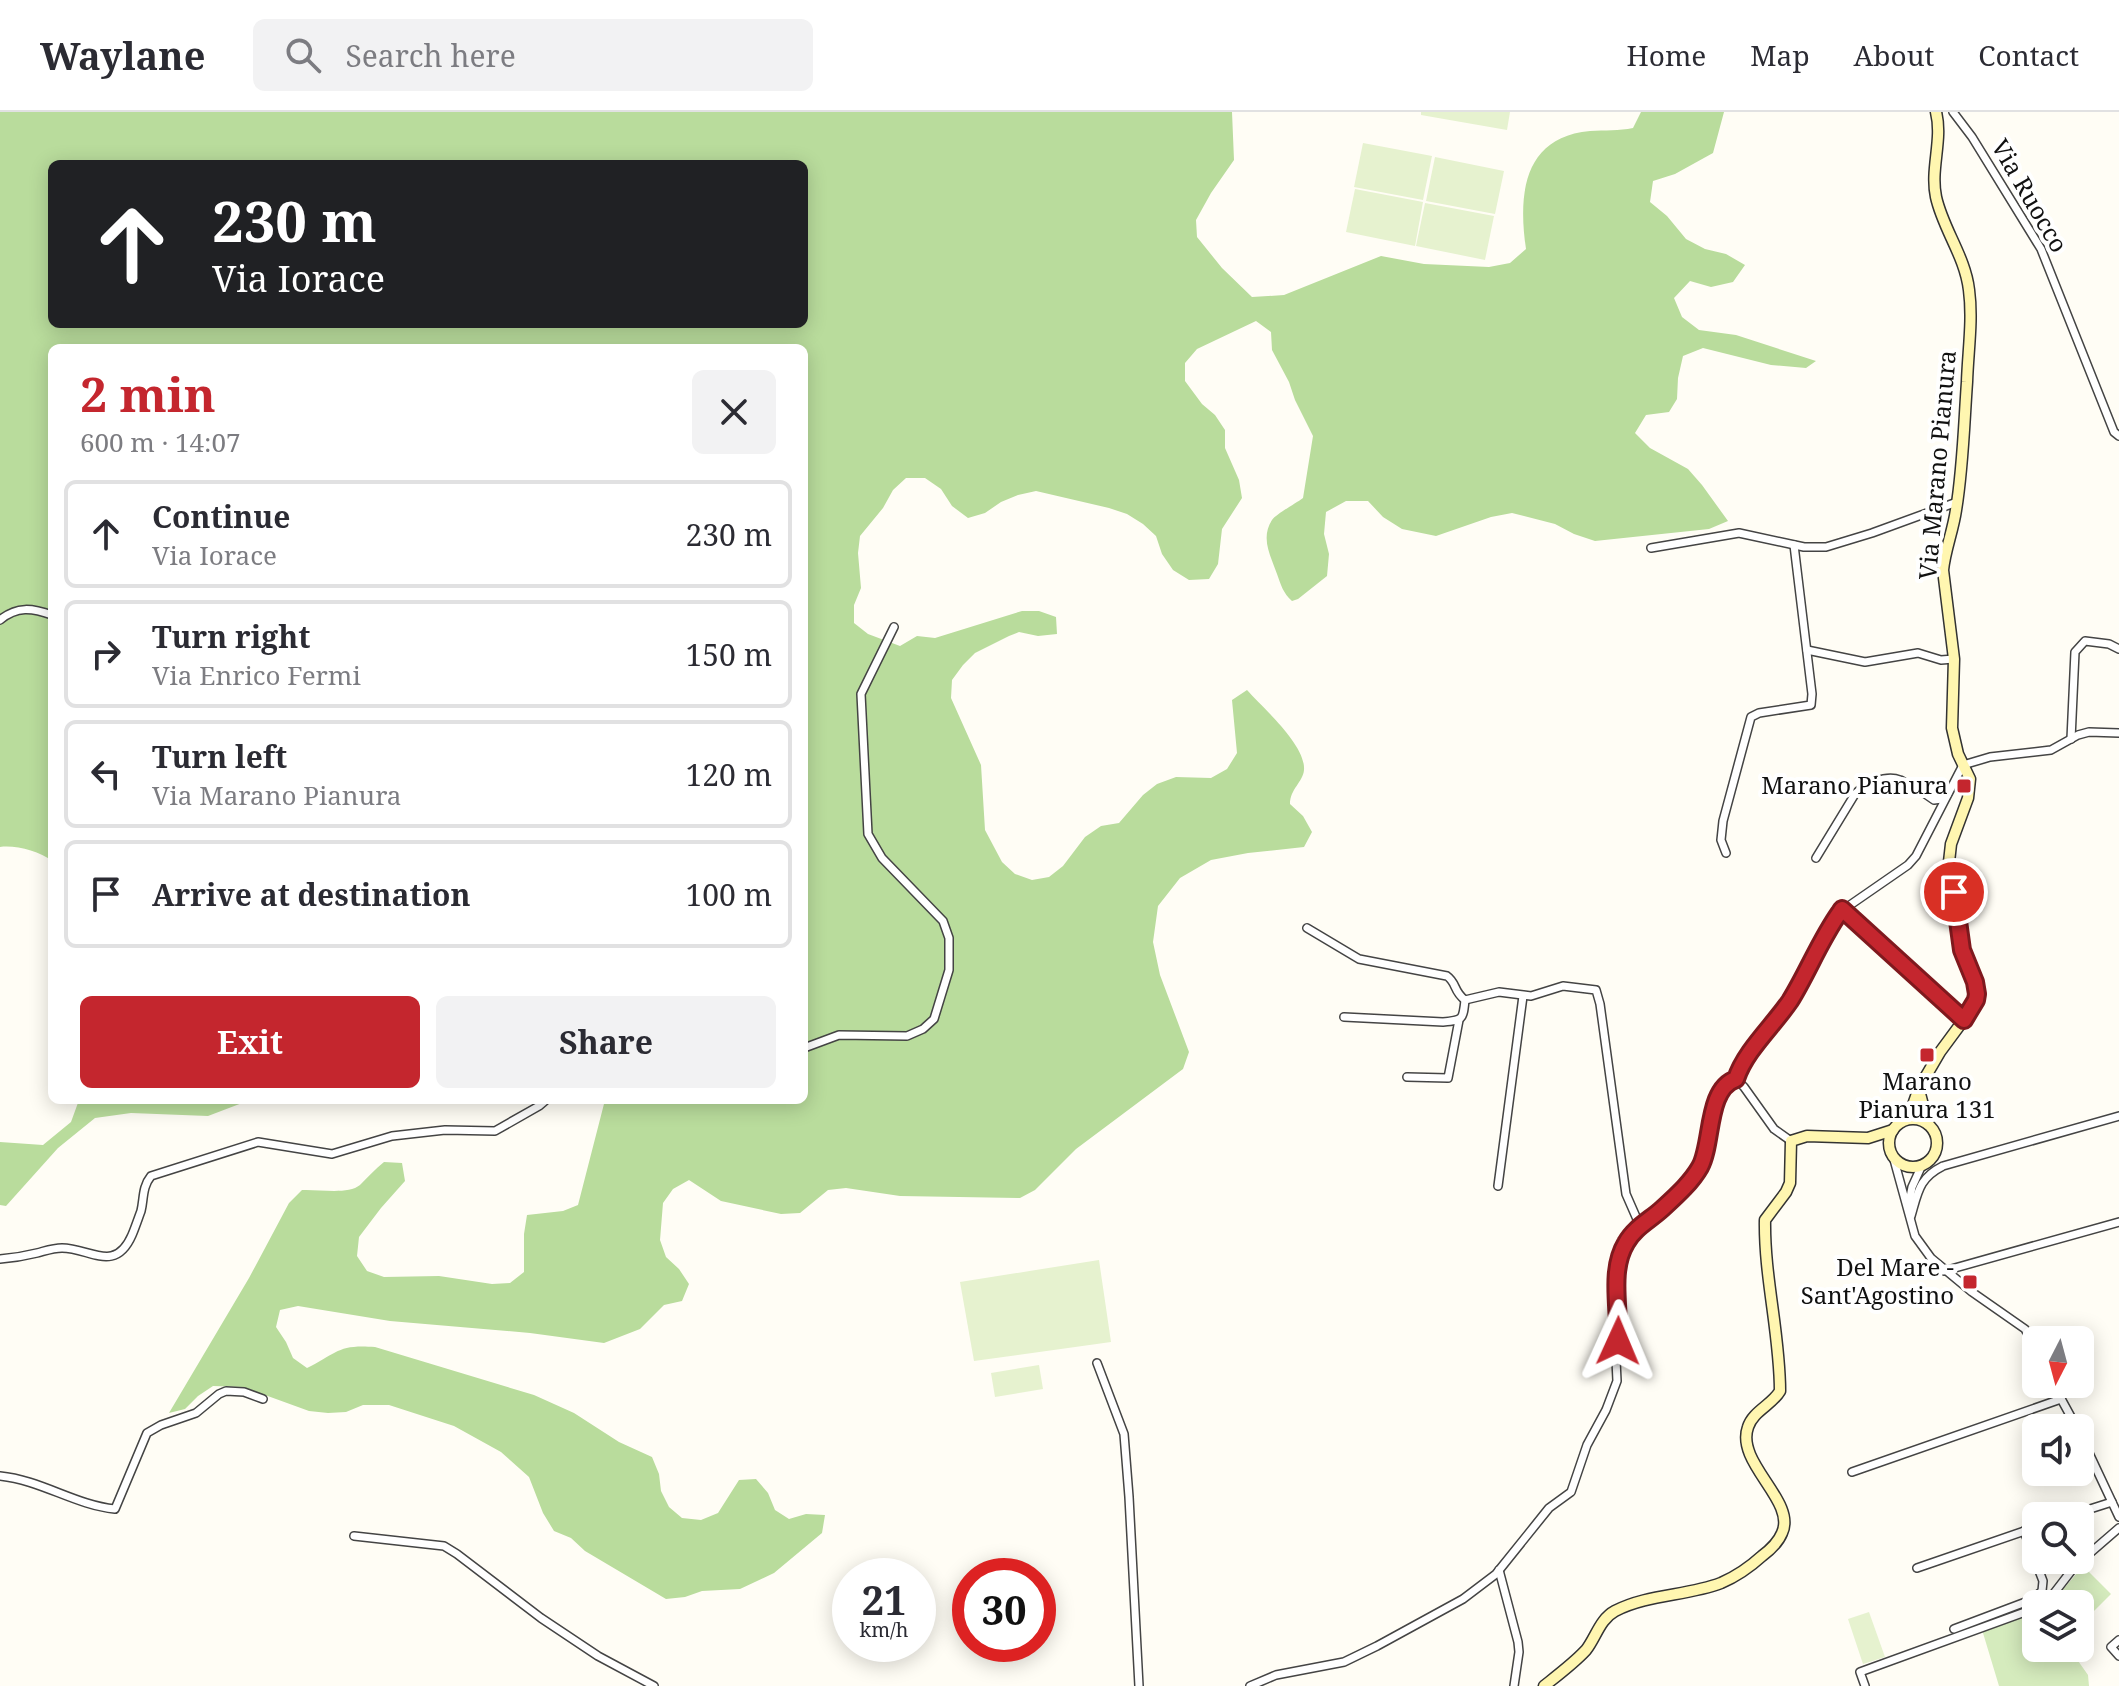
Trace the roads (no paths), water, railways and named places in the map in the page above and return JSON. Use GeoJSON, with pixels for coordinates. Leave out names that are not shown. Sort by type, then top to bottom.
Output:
{"type":"FeatureCollection","features":[{"type":"Feature","properties":{"kind":"street","name":"Via Marano Pianura"},"geometry":{"type":"LineString","coordinates":[[1908,1119],[1919,1088],[1964,1020],[1977,994],[1962,950],[1949,862],[1951,844],[1968,798],[1970,779],[1958,754],[1952,728],[1954,659],[1943,570],[1957,502],[1966,402],[1969,292],[1966,270],[1936,200],[1933,179],[1937,152],[1936,112]]}},
{"type":"Feature","properties":{"kind":"street","name":"Via Ruocco"},"geometry":{"type":"LineString","coordinates":[[1953,112],[1972,137],[2041,249],[2114,432],[2119,436]]}},
{"type":"Feature","properties":{"kind":"street"},"geometry":{"type":"LineString","coordinates":[[1651,548],[1739,533],[1794,545],[1826,547],[1957,502]]}},
{"type":"Feature","properties":{"kind":"street"},"geometry":{"type":"LineString","coordinates":[[1726,853],[1721,840],[1723,821],[1751,717],[1811,705],[1794,545]]}},
{"type":"Feature","properties":{"kind":"street"},"geometry":{"type":"LineString","coordinates":[[0,620],[10,612],[34,608],[48,613]]}},
{"type":"Feature","properties":{"kind":"street"},"geometry":{"type":"LineString","coordinates":[[808,1047],[839,1035],[907,1036],[923,1029],[934,1019],[949,970],[949,938],[943,921],[882,858],[868,834],[861,694],[894,627]]}},
{"type":"Feature","properties":{"kind":"street"},"geometry":{"type":"LineString","coordinates":[[2071,739],[2075,652],[2085,641],[2109,644],[2119,649]]}},
{"type":"Feature","properties":{"kind":"street"},"geometry":{"type":"LineString","coordinates":[[1807,650],[1865,662],[1918,653],[1941,660],[1954,659]]}},
{"type":"Feature","properties":{"kind":"street"},"geometry":{"type":"LineString","coordinates":[[1250,1686],[1276,1675],[1344,1662],[1463,1599],[1499,1570],[1549,1508],[1571,1492],[1587,1445],[1617,1381],[1617,1273],[1626,1242],[1661,1210],[1699,1168],[1706,1153],[1715,1103],[1731,1081],[1736,1079],[1743,1062],[1790,1000],[1826,931],[1842,909],[1908,865],[1916,856],[1963,765],[1990,757],[2051,750],[2089,732],[2119,733]]}},
{"type":"Feature","properties":{"kind":"street"},"geometry":{"type":"LineString","coordinates":[[1816,858],[1862,787],[1895,779],[1912,789]]}},
{"type":"Feature","properties":{"kind":"street"},"geometry":{"type":"LineString","coordinates":[[1921,791],[1934,800],[1942,799],[1952,789]]}},
{"type":"Feature","properties":{"kind":"street"},"geometry":{"type":"LineString","coordinates":[[1842,909],[1964,1020]]}},
{"type":"Feature","properties":{"kind":"street"},"geometry":{"type":"LineString","coordinates":[[1307,928],[1359,959],[1447,976],[1458,995],[1465,1000],[1499,992],[1539,995],[1563,986],[1596,990],[1626,1194],[1640,1226]]}},
{"type":"Feature","properties":{"kind":"street"},"geometry":{"type":"LineString","coordinates":[[1498,1186],[1523,996]]}},
{"type":"Feature","properties":{"kind":"street"},"geometry":{"type":"LineString","coordinates":[[1407,1077],[1448,1078],[1465,1000]]}},
{"type":"Feature","properties":{"kind":"street"},"geometry":{"type":"LineString","coordinates":[[1344,1017],[1443,1022],[1459,1020]]}},
{"type":"Feature","properties":{"kind":"street"},"geometry":{"type":"LineString","coordinates":[[1736,1079],[1774,1129],[1791,1141]]}},
{"type":"Feature","properties":{"kind":"street"},"geometry":{"type":"LineString","coordinates":[[1909,1213],[1912,1187],[1922,1165],[1933,1156],[1937,1143],[1921,1104],[1919,1088]]}},
{"type":"Feature","properties":{"kind":"street"},"geometry":{"type":"LineString","coordinates":[[0,1259],[57,1248],[93,1256],[116,1255],[130,1238],[141,1210],[146,1182],[151,1176],[258,1142],[332,1154],[392,1136],[445,1130],[495,1131],[541,1104]]}},
{"type":"Feature","properties":{"kind":"street"},"geometry":{"type":"LineString","coordinates":[[1909,1213],[1928,1173],[1943,1166],[2119,1116]]}},
{"type":"Feature","properties":{"kind":"street"},"geometry":{"type":"LineString","coordinates":[[1928,1124],[1908,1119],[1899,1123],[1889,1142],[1915,1236],[1944,1271],[2022,1327]]}},
{"type":"Feature","properties":{"kind":"street"},"geometry":{"type":"LineString","coordinates":[[1791,1141],[1807,1136],[1868,1138],[1893,1130]]}},
{"type":"Feature","properties":{"kind":"street"},"geometry":{"type":"LineString","coordinates":[[1868,1138],[1907,1166],[1922,1165]]}},
{"type":"Feature","properties":{"kind":"street"},"geometry":{"type":"LineString","coordinates":[[1544,1686],[1585,1650],[1608,1615],[1632,1604],[1722,1582],[1757,1561],[1774,1546],[1783,1532],[1785,1523],[1778,1502],[1752,1458],[1746,1436],[1748,1424],[1754,1415],[1775,1400],[1780,1391],[1765,1220],[1790,1183],[1791,1141]]}},
{"type":"Feature","properties":{"kind":"street"},"geometry":{"type":"LineString","coordinates":[[1944,1271],[2119,1222]]}},
{"type":"Feature","properties":{"kind":"street"},"geometry":{"type":"LineString","coordinates":[[1097,1363],[1124,1434],[1139,1686]]}},
{"type":"Feature","properties":{"kind":"street"},"geometry":{"type":"LineString","coordinates":[[0,1476],[33,1482],[99,1508],[115,1509],[147,1433],[196,1413],[226,1391],[244,1392],[263,1399]]}},
{"type":"Feature","properties":{"kind":"street"},"geometry":{"type":"LineString","coordinates":[[1852,1472],[2061,1399],[2069,1414]]}},
{"type":"Feature","properties":{"kind":"street"},"geometry":{"type":"LineString","coordinates":[[2094,1464],[2119,1517]]}},
{"type":"Feature","properties":{"kind":"street"},"geometry":{"type":"LineString","coordinates":[[2094,1508],[2112,1502]]}},
{"type":"Feature","properties":{"kind":"street"},"geometry":{"type":"LineString","coordinates":[[2056,1590],[2075,1566],[2119,1528]]}},
{"type":"Feature","properties":{"kind":"street"},"geometry":{"type":"LineString","coordinates":[[1917,1568],[2022,1532]]}},
{"type":"Feature","properties":{"kind":"street"},"geometry":{"type":"LineString","coordinates":[[354,1536],[444,1546],[586,1649],[654,1686]]}},
{"type":"Feature","properties":{"kind":"street"},"geometry":{"type":"LineString","coordinates":[[1499,1570],[1518,1642],[1514,1686]]}},
{"type":"Feature","properties":{"kind":"street"},"geometry":{"type":"LineString","coordinates":[[1954,1629],[2031,1600],[2042,1591],[2040,1574]]}},
{"type":"Feature","properties":{"kind":"street"},"geometry":{"type":"LineString","coordinates":[[1865,1686],[1860,1672],[2022,1613]]}},
{"type":"Feature","properties":{"kind":"street"},"geometry":{"type":"LineString","coordinates":[[2119,1640],[2111,1647],[2119,1656]]}},
{"type":"Feature","properties":{"kind":"place","name":"Marano Pianura"},"geometry":{"type":"Point","coordinates":[1964,786]}},
{"type":"Feature","properties":{"kind":"place","name":"Marano Pianura 131"},"geometry":{"type":"Point","coordinates":[1927,1055]}},
{"type":"Feature","properties":{"kind":"place","name":"Del Mare - Sant'Agostino"},"geometry":{"type":"Point","coordinates":[1970,1282]}}]}
